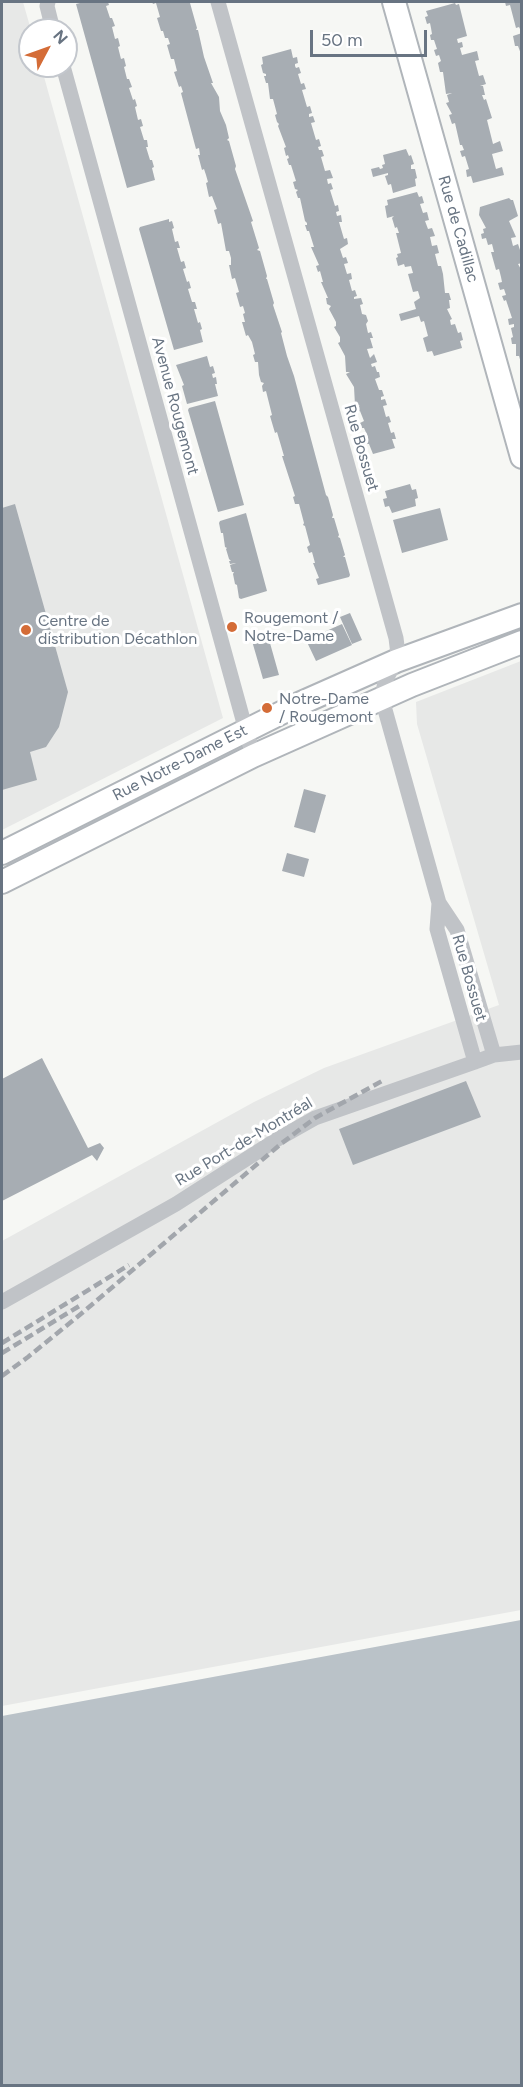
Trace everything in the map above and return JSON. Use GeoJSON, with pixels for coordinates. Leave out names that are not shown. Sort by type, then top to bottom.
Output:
{"type":"FeatureCollection","features":[{"type":"Feature","properties":{"kind":"main road","name":"Rue de Cadillac"},"geometry":{"type":"LineString","coordinates":[[394,2],[522,457]]}},
{"type":"Feature","properties":{"kind":"main road","name":"Rue Notre-Dame Est"},"geometry":{"type":"LineString","coordinates":[[522,615],[396,662],[309,699],[5,852],[11,877],[253,756],[382,699],[522,642]]}},
{"type":"Feature","properties":{"kind":"street"},"geometry":{"type":"LineString","coordinates":[[48,2],[50,18]]}},
{"type":"Feature","properties":{"kind":"street","name":"Rue Bossuet"},"geometry":{"type":"LineString","coordinates":[[218,2],[396,638],[398,654],[385,681],[382,699],[439,903],[457,930],[494,1056]]}},
{"type":"Feature","properties":{"kind":"street","name":"Avenue Rougemont"},"geometry":{"type":"LineString","coordinates":[[66,78],[253,756]]}},
{"type":"Feature","properties":{"kind":"street","name":"Rue Bossuet"},"geometry":{"type":"LineString","coordinates":[[439,903],[437,928],[475,1062]]}},
{"type":"Feature","properties":{"kind":"street","name":"Rue Port-de-Montréal"},"geometry":{"type":"LineString","coordinates":[[2,1302],[176,1204],[276,1140],[315,1118],[475,1062],[494,1056],[522,1052]]}},
{"type":"Feature","properties":{"kind":"shaded area"},"geometry":{"type":"Polygon","coordinates":[[[2,2],[23,2],[28,18],[18,18],[18,78],[44,78],[223,718],[2,830],[2,2]]]}},
{"type":"Feature","properties":{"kind":"shaded area"},"geometry":{"type":"Polygon","coordinates":[[[521,661],[521,1610],[2,1706],[2,1241],[254,1102],[324,1068],[499,1005],[417,724],[416,702],[521,661]]]}},
{"type":"Feature","properties":{"kind":"shaded area"},"geometry":{"type":"Polygon","coordinates":[[[521,1620],[521,2085],[2,2085],[2,1716],[521,1620]]]}},
{"type":"Feature","properties":{"kind":"building"},"geometry":{"type":"Polygon","coordinates":[[[108,2],[109,5],[106,6],[115,26],[112,27],[115,39],[118,38],[121,59],[124,58],[127,79],[132,87],[129,88],[137,106],[135,107],[138,120],[141,119],[143,126],[140,127],[144,140],[147,140],[148,147],[146,147],[154,167],[152,168],[155,180],[127,188],[76,4],[108,2]]]}},
{"type":"Feature","properties":{"kind":"building"},"geometry":{"type":"Polygon","coordinates":[[[152,2],[190,3],[213,83],[211,83],[219,97],[220,111],[229,138],[227,140],[253,221],[251,222],[259,248],[257,250],[260,251],[332,518],[334,518],[345,555],[343,557],[345,557],[349,577],[318,585],[316,579],[319,578],[313,563],[315,563],[312,552],[309,553],[307,547],[310,545],[299,504],[295,504],[293,497],[295,496],[282,456],[284,456],[270,416],[272,415],[266,391],[263,392],[264,383],[261,382],[259,375],[258,362],[255,362],[252,342],[248,335],[246,336],[242,322],[245,322],[243,314],[245,313],[243,306],[240,307],[236,293],[239,292],[235,278],[232,279],[229,265],[231,265],[231,258],[229,251],[226,251],[221,223],[218,224],[214,210],[217,209],[212,196],[209,197],[206,183],[208,182],[198,155],[200,155],[199,148],[196,149],[181,93],[183,92],[174,72],[177,71],[174,59],[171,59],[167,45],[170,44],[161,31],[156,3],[152,2]]]}},
{"type":"Feature","properties":{"kind":"building"},"geometry":{"type":"Polygon","coordinates":[[[505,2],[522,2],[522,33],[519,27],[516,28],[510,5],[506,6],[505,2]]]}},
{"type":"Feature","properties":{"kind":"building"},"geometry":{"type":"Polygon","coordinates":[[[455,3],[459,4],[467,36],[457,39],[458,43],[462,42],[463,47],[460,48],[462,55],[477,51],[479,60],[475,61],[479,76],[483,75],[486,84],[480,86],[483,86],[485,95],[482,95],[484,100],[486,99],[492,118],[487,120],[493,144],[500,141],[503,151],[492,154],[496,169],[502,167],[504,175],[473,183],[471,176],[467,177],[466,170],[469,169],[465,156],[462,157],[460,151],[464,150],[460,145],[455,123],[452,124],[449,115],[452,114],[446,103],[449,102],[447,95],[452,93],[446,94],[443,72],[440,72],[438,63],[441,61],[439,55],[436,56],[434,50],[437,49],[434,40],[431,40],[430,23],[427,24],[425,17],[428,16],[426,11],[455,3]]]}},
{"type":"Feature","properties":{"kind":"building"},"geometry":{"type":"Polygon","coordinates":[[[522,33],[521,54],[518,46],[515,46],[513,36],[522,33]]]}},
{"type":"Feature","properties":{"kind":"building"},"geometry":{"type":"Polygon","coordinates":[[[291,49],[293,58],[297,57],[298,63],[295,66],[299,67],[301,73],[298,74],[301,84],[304,83],[306,89],[302,90],[307,107],[310,106],[312,113],[309,117],[313,116],[315,122],[311,123],[316,140],[319,139],[321,146],[318,147],[319,150],[322,150],[324,156],[321,157],[325,171],[330,170],[333,178],[327,179],[328,184],[331,183],[333,189],[330,190],[335,206],[338,205],[337,216],[341,215],[342,222],[339,222],[344,239],[347,238],[348,244],[340,249],[343,258],[346,257],[348,263],[344,264],[347,274],[351,273],[352,279],[349,280],[352,291],[355,290],[357,296],[354,299],[361,298],[363,304],[360,305],[362,314],[366,315],[368,333],[371,332],[373,338],[370,338],[373,348],[367,349],[370,358],[374,354],[377,362],[371,364],[379,372],[380,377],[375,379],[379,390],[382,390],[384,396],[381,400],[385,399],[387,405],[383,406],[386,417],[389,416],[391,422],[388,423],[391,433],[394,432],[396,439],[392,439],[395,448],[373,454],[367,444],[368,437],[360,423],[364,421],[360,411],[357,412],[355,407],[360,405],[355,405],[354,387],[346,374],[350,372],[346,372],[345,356],[338,343],[340,337],[334,327],[336,322],[329,309],[331,306],[327,304],[326,298],[328,298],[321,282],[323,282],[320,271],[318,272],[316,266],[319,265],[311,247],[314,247],[305,225],[307,223],[296,192],[298,190],[295,189],[293,182],[296,181],[287,159],[288,155],[286,156],[284,148],[286,147],[275,115],[277,114],[273,99],[270,99],[268,83],[264,76],[266,74],[263,73],[261,65],[263,64],[262,57],[291,49]]]}},
{"type":"Feature","properties":{"kind":"building"},"geometry":{"type":"Polygon","coordinates":[[[406,149],[414,164],[411,165],[411,169],[415,169],[416,186],[393,193],[391,184],[388,185],[385,176],[388,173],[373,177],[371,169],[383,168],[382,165],[385,164],[383,155],[406,149]]]}},
{"type":"Feature","properties":{"kind":"building"},"geometry":{"type":"Polygon","coordinates":[[[417,192],[419,197],[422,196],[424,203],[420,204],[423,213],[427,212],[429,220],[425,221],[428,229],[432,228],[435,236],[430,237],[432,246],[437,245],[439,253],[435,254],[438,266],[441,266],[445,293],[449,293],[451,300],[449,300],[450,308],[447,309],[452,319],[450,320],[451,325],[455,324],[463,340],[460,341],[462,348],[434,356],[432,351],[427,352],[423,338],[428,336],[424,321],[421,322],[419,316],[401,321],[399,314],[416,309],[414,302],[420,298],[418,291],[413,292],[408,274],[413,273],[411,266],[405,267],[404,264],[398,266],[396,258],[397,254],[401,253],[396,233],[399,233],[392,218],[394,216],[387,218],[385,206],[388,205],[387,200],[417,192]]]}},
{"type":"Feature","properties":{"kind":"building"},"geometry":{"type":"Polygon","coordinates":[[[509,198],[513,200],[518,216],[509,221],[516,237],[511,238],[513,246],[518,244],[522,256],[522,263],[518,264],[522,271],[521,363],[519,356],[516,356],[516,344],[512,344],[511,328],[514,324],[509,325],[508,319],[512,318],[506,300],[504,301],[502,296],[506,295],[504,289],[500,290],[498,283],[502,282],[491,252],[494,252],[492,244],[488,245],[486,238],[482,239],[481,234],[486,228],[479,215],[480,207],[509,198]]]}},
{"type":"Feature","properties":{"kind":"building"},"geometry":{"type":"Polygon","coordinates":[[[169,219],[174,228],[172,229],[175,242],[178,241],[180,248],[177,248],[181,262],[184,261],[186,268],[183,269],[191,288],[188,289],[192,302],[195,302],[197,309],[194,309],[202,329],[200,330],[203,342],[174,350],[139,229],[169,219]]]}},
{"type":"Feature","properties":{"kind":"building"},"geometry":{"type":"Polygon","coordinates":[[[207,356],[210,367],[213,366],[215,373],[212,374],[213,378],[216,377],[218,396],[187,404],[182,386],[184,385],[176,365],[207,356]]]}},
{"type":"Feature","properties":{"kind":"building"},"geometry":{"type":"Polygon","coordinates":[[[215,401],[244,505],[218,512],[188,410],[215,401]]]}},
{"type":"Feature","properties":{"kind":"building"},"geometry":{"type":"Polygon","coordinates":[[[410,484],[412,490],[416,489],[418,498],[415,499],[416,506],[392,513],[389,506],[385,507],[383,499],[387,498],[385,491],[410,484]]]}},
{"type":"Feature","properties":{"kind":"building","name":"Centre de distribution Décathlon"},"geometry":{"type":"Polygon","coordinates":[[[15,504],[68,692],[59,727],[46,747],[30,752],[37,780],[2,790],[2,508],[15,504]]]}},
{"type":"Feature","properties":{"kind":"building"},"geometry":{"type":"Polygon","coordinates":[[[440,508],[448,540],[402,553],[393,520],[440,508]]]}},
{"type":"Feature","properties":{"kind":"building"},"geometry":{"type":"Polygon","coordinates":[[[246,513],[267,591],[241,599],[230,565],[236,563],[230,564],[219,523],[246,513]]]}},
{"type":"Feature","properties":{"kind":"building"},"geometry":{"type":"Polygon","coordinates":[[[350,613],[362,640],[352,644],[340,617],[350,613]]]}},
{"type":"Feature","properties":{"kind":"building"},"geometry":{"type":"Polygon","coordinates":[[[342,624],[352,645],[316,661],[306,640],[342,624]]]}},
{"type":"Feature","properties":{"kind":"building"},"geometry":{"type":"Polygon","coordinates":[[[268,636],[279,675],[263,679],[252,641],[268,636]]]}},
{"type":"Feature","properties":{"kind":"building"},"geometry":{"type":"Polygon","coordinates":[[[304,789],[326,795],[315,833],[294,827],[304,789]]]}},
{"type":"Feature","properties":{"kind":"building"},"geometry":{"type":"Polygon","coordinates":[[[287,853],[309,859],[304,877],[282,871],[287,853]]]}},
{"type":"Feature","properties":{"kind":"building"},"geometry":{"type":"Polygon","coordinates":[[[42,1058],[88,1148],[100,1143],[104,1148],[97,1161],[92,1155],[2,1201],[2,1079],[42,1058]]]}},
{"type":"Feature","properties":{"kind":"building"},"geometry":{"type":"Polygon","coordinates":[[[466,1081],[481,1117],[353,1165],[339,1129],[466,1081]]]}},
{"type":"Feature","properties":{"kind":"railway"},"geometry":{"type":"LineString","coordinates":[[2,1376],[82,1313],[282,1143],[315,1118],[382,1081]]}},
{"type":"Feature","properties":{"kind":"railway"},"geometry":{"type":"LineString","coordinates":[[2,1343],[129,1265]]}},
{"type":"Feature","properties":{"kind":"railway"},"geometry":{"type":"LineString","coordinates":[[2,1353],[81,1305]]}},
{"type":"Feature","properties":{"kind":"place","name":"Rougemont / Notre-Dame"},"geometry":{"type":"Point","coordinates":[232,627]}},
{"type":"Feature","properties":{"kind":"place","name":"Centre de distribution Décathlon"},"geometry":{"type":"Point","coordinates":[26,630]}},
{"type":"Feature","properties":{"kind":"place","name":"Notre-Dame / Rougemont"},"geometry":{"type":"Point","coordinates":[267,708]}}]}
